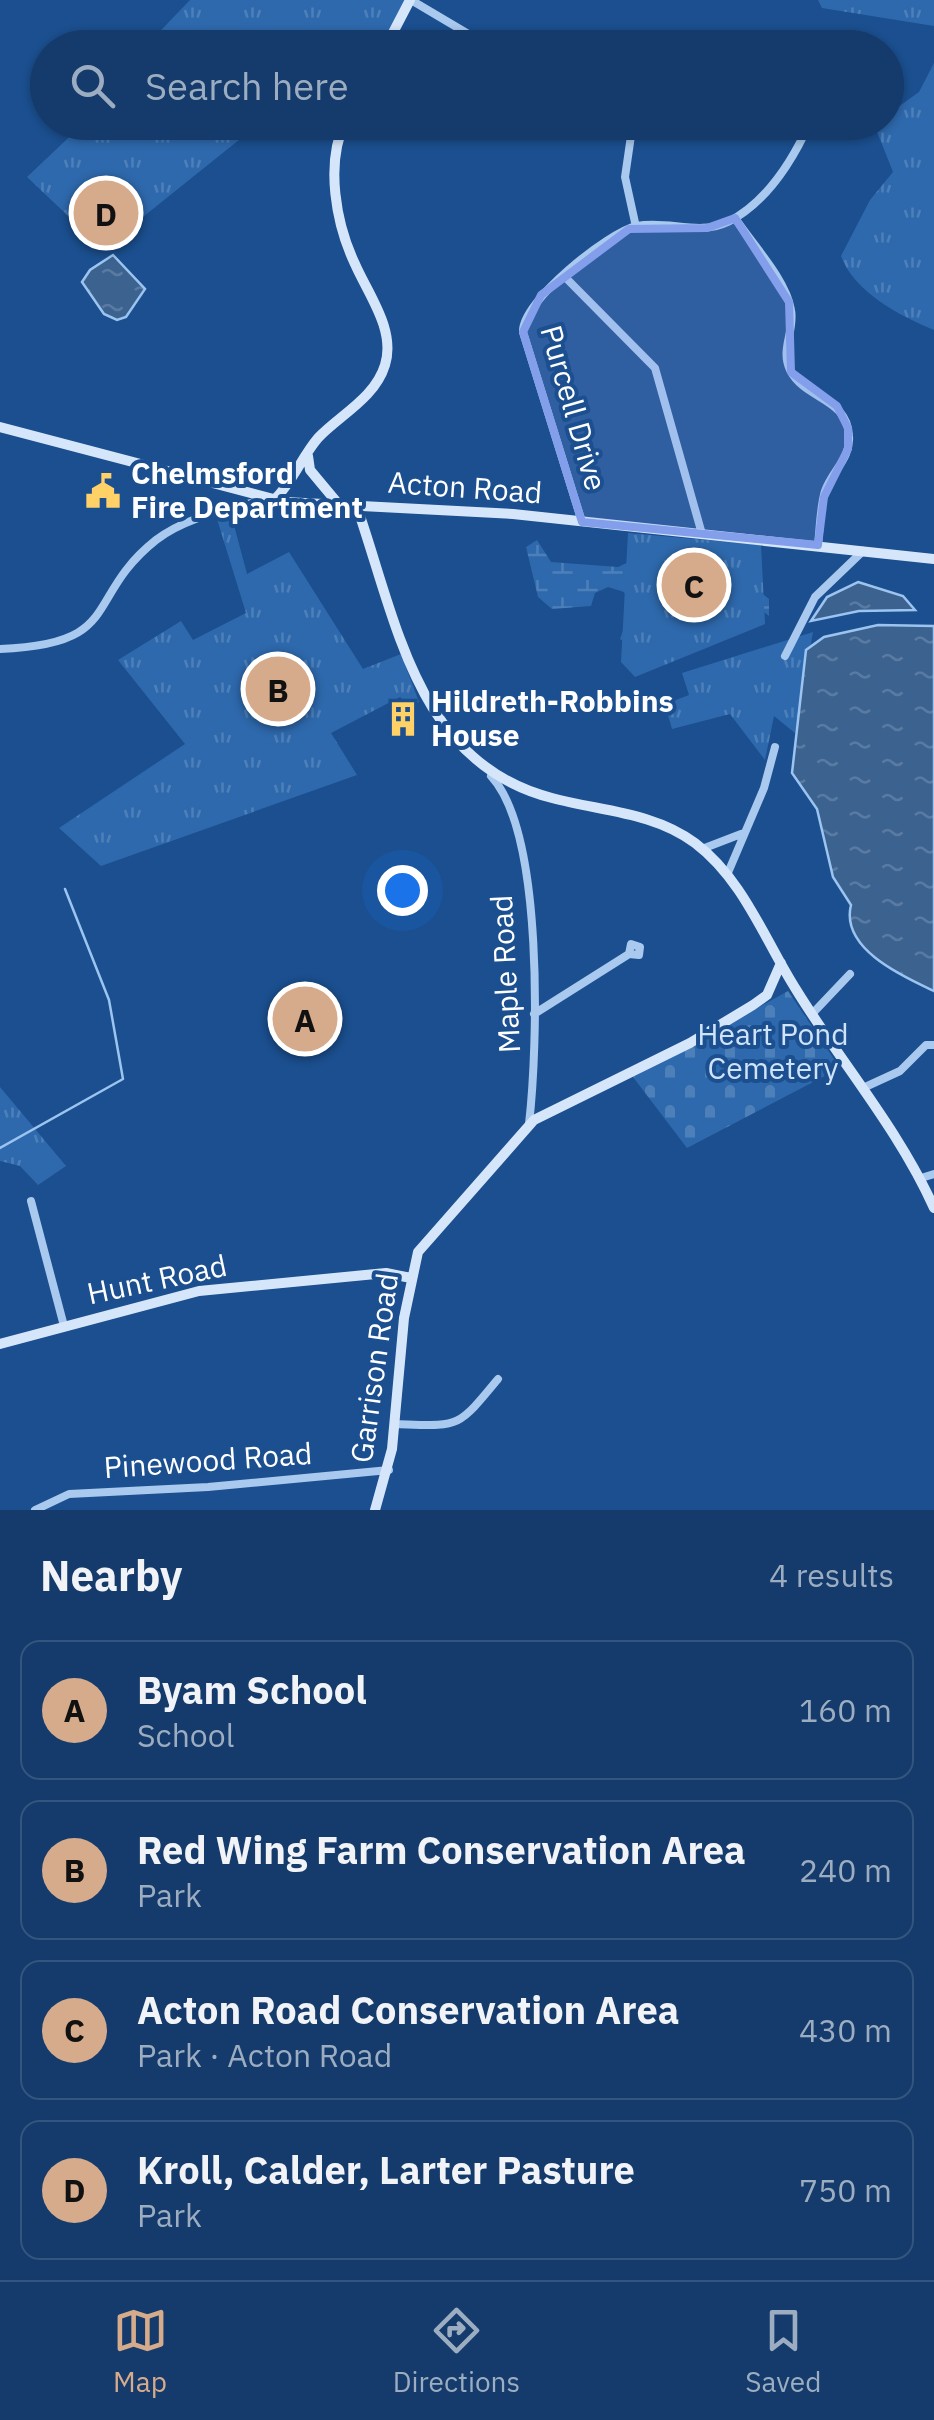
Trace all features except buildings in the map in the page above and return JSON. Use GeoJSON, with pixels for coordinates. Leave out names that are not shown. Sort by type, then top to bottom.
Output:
{"type":"FeatureCollection","features":[{"type":"Feature","properties":{"kind":"main road"},"geometry":{"type":"LineString","coordinates":[[394,30],[410,0]]}},
{"type":"Feature","properties":{"kind":"main road"},"geometry":{"type":"LineString","coordinates":[[270,499],[318,439],[373,386],[387,352],[383,327],[353,260],[342,224],[334,164],[340,140]]}},
{"type":"Feature","properties":{"kind":"main road","name":"Acton Road"},"geometry":{"type":"LineString","coordinates":[[0,427],[270,499],[582,522],[934,559]]}},
{"type":"Feature","properties":{"kind":"main road"},"geometry":{"type":"LineString","coordinates":[[308,456],[314,475],[341,507]]}},
{"type":"Feature","properties":{"kind":"main road","name":"Maple Road"},"geometry":{"type":"LineString","coordinates":[[358,506],[426,700],[458,745],[491,776]]}},
{"type":"Feature","properties":{"kind":"main road"},"geometry":{"type":"LineString","coordinates":[[491,776],[549,798],[665,825],[702,849],[727,875],[796,990],[921,1178],[934,1208]]}},
{"type":"Feature","properties":{"kind":"main road"},"geometry":{"type":"LineString","coordinates":[[767,994],[781,963]]}},
{"type":"Feature","properties":{"kind":"main road","name":"Garrison Road"},"geometry":{"type":"LineString","coordinates":[[375,1510],[388,1470],[411,1278],[418,1252],[528,1124],[690,1043],[767,994],[784,988],[796,990]]}},
{"type":"Feature","properties":{"kind":"main road","name":"Hunt Road"},"geometry":{"type":"LineString","coordinates":[[386,1273],[418,1252]]}},
{"type":"Feature","properties":{"kind":"main road","name":"Hunt Road"},"geometry":{"type":"LineString","coordinates":[[0,1344],[199,1292],[386,1273],[411,1278]]}},
{"type":"Feature","properties":{"kind":"street"},"geometry":{"type":"LineString","coordinates":[[410,0],[461,30]]}},
{"type":"Feature","properties":{"kind":"street"},"geometry":{"type":"LineString","coordinates":[[630,140],[625,177],[636,227],[707,228],[734,218],[790,163],[801,140]]}},
{"type":"Feature","properties":{"kind":"street"},"geometry":{"type":"LineString","coordinates":[[734,218],[789,302],[792,320],[786,353],[791,372],[804,387],[837,406],[848,428],[848,449],[824,497],[818,545]]}},
{"type":"Feature","properties":{"kind":"street","name":"Purcell Drive"},"geometry":{"type":"LineString","coordinates":[[582,522],[523,332],[530,307],[612,238],[636,227]]}},
{"type":"Feature","properties":{"kind":"street"},"geometry":{"type":"LineString","coordinates":[[564,276],[655,368],[702,534]]}},
{"type":"Feature","properties":{"kind":"street"},"geometry":{"type":"LineString","coordinates":[[224,510],[228,489]]}},
{"type":"Feature","properties":{"kind":"street"},"geometry":{"type":"LineString","coordinates":[[0,649],[50,645],[78,634],[96,619],[153,542],[187,522],[270,499]]}},
{"type":"Feature","properties":{"kind":"street"},"geometry":{"type":"LineString","coordinates":[[833,547],[838,571]]}},
{"type":"Feature","properties":{"kind":"street"},"geometry":{"type":"LineString","coordinates":[[785,656],[800,621],[838,571],[863,550]]}},
{"type":"Feature","properties":{"kind":"street"},"geometry":{"type":"LineString","coordinates":[[727,875],[764,788],[775,747]]}},
{"type":"Feature","properties":{"kind":"street","name":"Maple Road"},"geometry":{"type":"LineString","coordinates":[[491,776],[508,796],[516,818],[532,907],[534,1014],[528,1124]]}},
{"type":"Feature","properties":{"kind":"street"},"geometry":{"type":"LineString","coordinates":[[702,849],[742,834]]}},
{"type":"Feature","properties":{"kind":"street"},"geometry":{"type":"LineString","coordinates":[[534,1014],[628,954]]}},
{"type":"Feature","properties":{"kind":"street"},"geometry":{"type":"LineString","coordinates":[[812,1014],[850,974]]}},
{"type":"Feature","properties":{"kind":"street"},"geometry":{"type":"LineString","coordinates":[[862,1088],[900,1071],[926,1045],[934,1045]]}},
{"type":"Feature","properties":{"kind":"street"},"geometry":{"type":"LineString","coordinates":[[921,1178],[934,1174]]}},
{"type":"Feature","properties":{"kind":"street"},"geometry":{"type":"LineString","coordinates":[[31,1201],[64,1326]]}},
{"type":"Feature","properties":{"kind":"street"},"geometry":{"type":"LineString","coordinates":[[394,1424],[448,1427],[464,1420],[498,1379]]}},
{"type":"Feature","properties":{"kind":"street","name":"Pinewood Road"},"geometry":{"type":"LineString","coordinates":[[35,1510],[69,1494],[208,1487],[388,1470]]}},
{"type":"Feature","properties":{"kind":"highlighted area"},"geometry":{"type":"Polygon","coordinates":[[[735,218],[789,302],[791,372],[837,406],[848,428],[848,449],[824,497],[818,545],[582,522],[523,332],[541,295],[629,229],[707,228],[735,218]]]}},
{"type":"Feature","properties":{"kind":"green space"},"geometry":{"type":"Polygon","coordinates":[[[190,0],[406,0],[389,30],[161,30],[190,0]]]}},
{"type":"Feature","properties":{"kind":"green space"},"geometry":{"type":"Polygon","coordinates":[[[818,0],[934,0],[934,26],[822,8],[818,0]]]}},
{"type":"Feature","properties":{"kind":"green space"},"geometry":{"type":"Polygon","coordinates":[[[934,63],[934,330],[867,292],[841,256],[870,200],[893,172],[880,140],[904,140],[904,103],[919,92],[934,63]]]}},
{"type":"Feature","properties":{"kind":"green space"},"geometry":{"type":"Polygon","coordinates":[[[65,140],[239,140],[103,249],[27,177],[65,140]]]}},
{"type":"Feature","properties":{"kind":"green space"},"geometry":{"type":"Polygon","coordinates":[[[231,514],[247,574],[289,552],[363,669],[401,654],[419,702],[410,706],[400,697],[331,733],[357,775],[101,866],[59,828],[185,744],[118,660],[181,621],[193,640],[246,613],[217,519],[231,514]]]}},
{"type":"Feature","properties":{"kind":"green space"},"geometry":{"type":"Polygon","coordinates":[[[628,533],[761,545],[765,624],[635,677],[621,662],[628,533]]]}},
{"type":"Feature","properties":{"kind":"green space"},"geometry":{"type":"Polygon","coordinates":[[[537,540],[551,562],[618,567],[646,554],[742,577],[769,599],[769,616],[747,599],[639,651],[620,639],[631,608],[624,592],[608,587],[595,593],[591,606],[552,609],[538,597],[526,547],[537,540]]]}},
{"type":"Feature","properties":{"kind":"green space"},"geometry":{"type":"Polygon","coordinates":[[[813,632],[795,733],[774,716],[765,760],[730,714],[672,729],[665,704],[689,695],[682,673],[813,632]]]}},
{"type":"Feature","properties":{"kind":"green space","name":"Heart Pond Cemetery"},"geometry":{"type":"Polygon","coordinates":[[[788,991],[840,1068],[687,1148],[633,1077],[788,991]]]}},
{"type":"Feature","properties":{"kind":"green space"},"geometry":{"type":"Polygon","coordinates":[[[0,1087],[66,1166],[38,1185],[20,1166],[0,1161],[0,1087]]]}},
{"type":"Feature","properties":{"kind":"water"},"geometry":{"type":"Polygon","coordinates":[[[113,255],[145,289],[126,317],[117,320],[104,314],[82,282],[90,270],[113,255]]]}},
{"type":"Feature","properties":{"kind":"water"},"geometry":{"type":"Polygon","coordinates":[[[858,582],[903,596],[915,610],[859,611],[811,621],[827,597],[858,582]]]}},
{"type":"Feature","properties":{"kind":"water"},"geometry":{"type":"Polygon","coordinates":[[[878,625],[934,626],[934,991],[877,959],[855,935],[850,921],[851,905],[833,877],[817,809],[792,773],[806,650],[824,637],[878,625]]]}},
{"type":"Feature","properties":{"kind":"waterway"},"geometry":{"type":"LineString","coordinates":[[0,1148],[123,1079],[109,1000],[65,889]]}},
{"type":"Feature","properties":{"kind":"place","name":"Kroll, Calder, Larter Pasture"},"geometry":{"type":"Point","coordinates":[106,213]}},
{"type":"Feature","properties":{"kind":"place","name":"Chelmsford Fire Department"},"geometry":{"type":"Point","coordinates":[103,491]}},
{"type":"Feature","properties":{"kind":"place","name":"Acton Road Conservation Area"},"geometry":{"type":"Point","coordinates":[694,585]}},
{"type":"Feature","properties":{"kind":"place","name":"Red Wing Farm Conservation Area"},"geometry":{"type":"Point","coordinates":[278,689]}},
{"type":"Feature","properties":{"kind":"place","name":"Hildreth-Robbins House"},"geometry":{"type":"Point","coordinates":[403,719]}},
{"type":"Feature","properties":{"kind":"place","name":"Byam School"},"geometry":{"type":"Point","coordinates":[305,1019]}}]}
